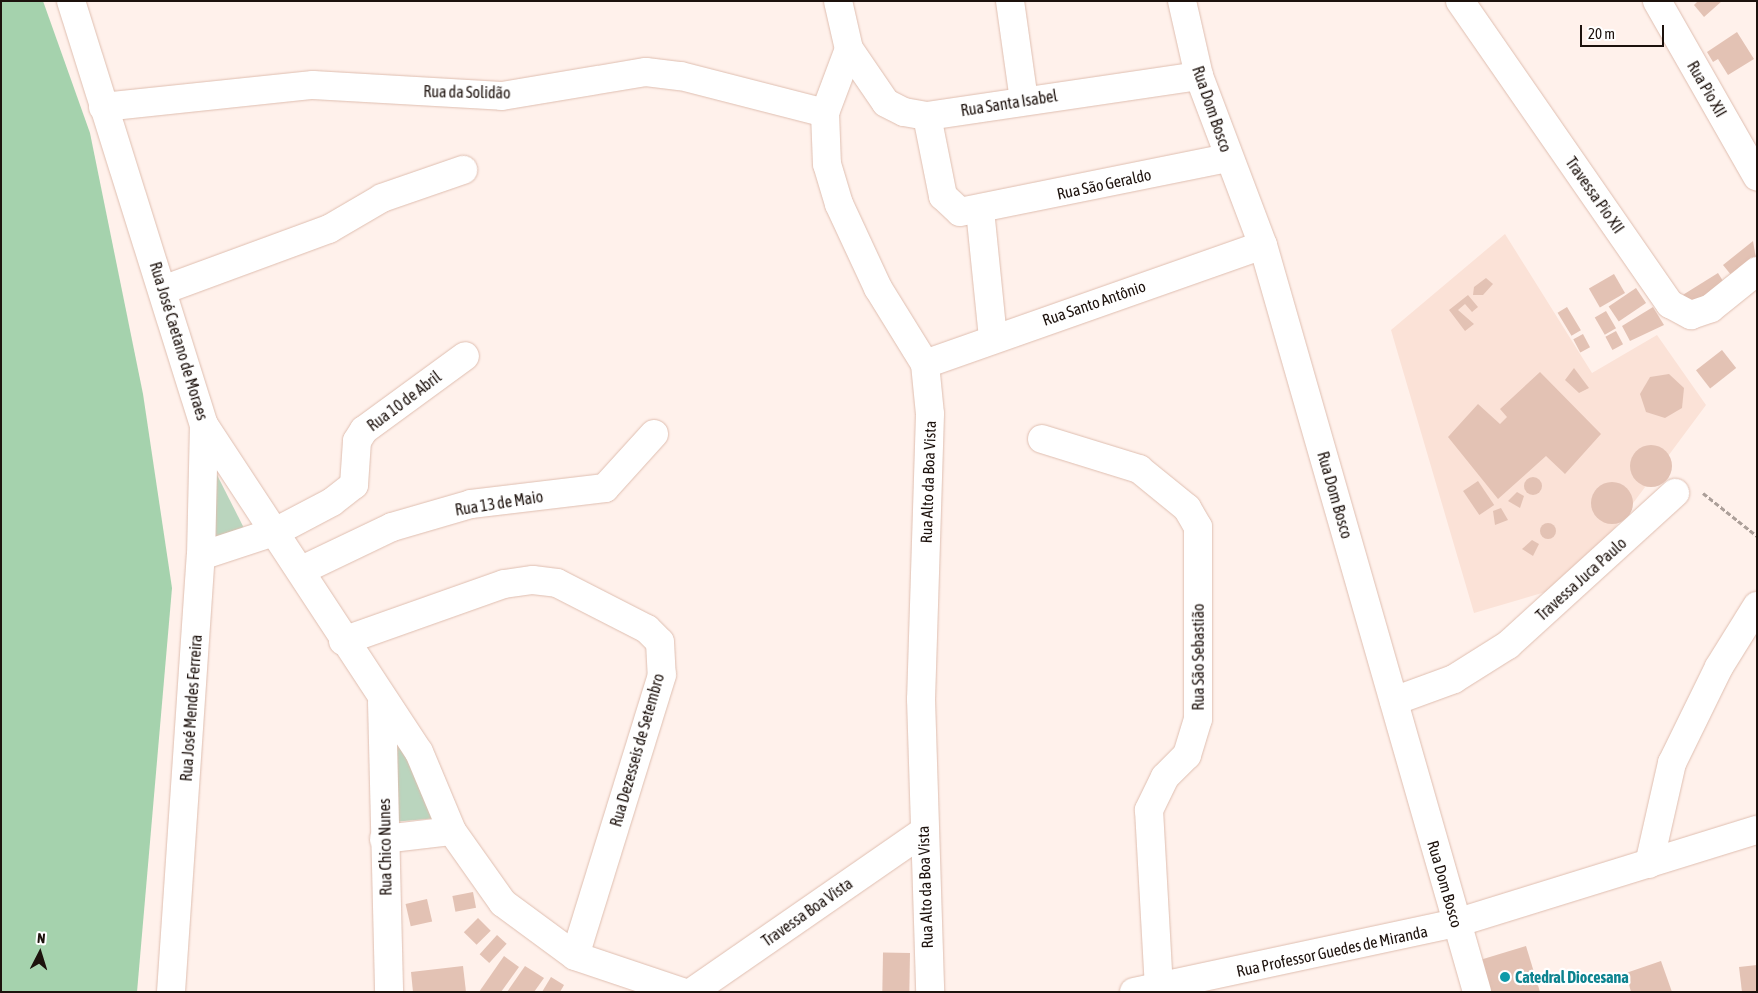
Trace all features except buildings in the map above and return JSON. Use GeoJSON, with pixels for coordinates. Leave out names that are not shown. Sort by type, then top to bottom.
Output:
{"type":"FeatureCollection","features":[{"type":"Feature","properties":{"kind":"street","name":"Rua José Caetano de Moraes"},"geometry":{"type":"LineString","coordinates":[[71,1],[204,425],[277,531],[382,702],[419,752],[452,831],[503,903],[575,956],[682,992]]}},
{"type":"Feature","properties":{"kind":"street"},"geometry":{"type":"LineString","coordinates":[[838,1],[848,49]]}},
{"type":"Feature","properties":{"kind":"street"},"geometry":{"type":"LineString","coordinates":[[1010,1],[1024,100]]}},
{"type":"Feature","properties":{"kind":"street","name":"Rua Dom Bosco"},"geometry":{"type":"LineString","coordinates":[[1182,1],[1199,76],[1263,245],[1477,992]]}},
{"type":"Feature","properties":{"kind":"street","name":"Travessa Pio XII"},"geometry":{"type":"LineString","coordinates":[[1460,1],[1670,304],[1691,315],[1704,310],[1757,271]]}},
{"type":"Feature","properties":{"kind":"street","name":"Rua Pio XII"},"geometry":{"type":"LineString","coordinates":[[1657,1],[1757,176]]}},
{"type":"Feature","properties":{"kind":"street","name":"Rua Alto da Boa Vista"},"geometry":{"type":"LineString","coordinates":[[848,49],[825,113],[827,164],[839,204],[878,288],[925,364],[930,414],[921,699],[922,833],[930,992]]}},
{"type":"Feature","properties":{"kind":"street","name":"Rua Santa Isabel"},"geometry":{"type":"LineString","coordinates":[[848,49],[886,103],[904,112],[927,116],[1024,100],[1199,76]]}},
{"type":"Feature","properties":{"kind":"street","name":"Rua da Solidão"},"geometry":{"type":"LineString","coordinates":[[103,107],[313,85],[502,96],[646,72],[681,76],[825,113]]}},
{"type":"Feature","properties":{"kind":"street","name":"Rua São Geraldo"},"geometry":{"type":"LineString","coordinates":[[927,116],[943,196],[960,212],[980,210],[1229,158]]}},
{"type":"Feature","properties":{"kind":"street"},"geometry":{"type":"LineString","coordinates":[[163,290],[329,229],[382,198],[463,170]]}},
{"type":"Feature","properties":{"kind":"street"},"geometry":{"type":"LineString","coordinates":[[980,210],[993,338]]}},
{"type":"Feature","properties":{"kind":"street","name":"Rua Santo Antônio"},"geometry":{"type":"LineString","coordinates":[[925,364],[993,338],[1263,245]]}},
{"type":"Feature","properties":{"kind":"street","name":"Rua 10 de Abril"},"geometry":{"type":"LineString","coordinates":[[277,531],[354,485],[357,440],[364,430],[465,356]]}},
{"type":"Feature","properties":{"kind":"street","name":"Rua José Mendes Ferreira"},"geometry":{"type":"LineString","coordinates":[[171,992],[201,556],[204,425]]}},
{"type":"Feature","properties":{"kind":"street","name":"Rua 13 de Maio"},"geometry":{"type":"LineString","coordinates":[[302,570],[392,527],[471,504],[605,488],[654,434]]}},
{"type":"Feature","properties":{"kind":"street","name":"Rua São Sebastião"},"geometry":{"type":"LineString","coordinates":[[1042,440],[1138,469],[1187,508],[1198,527],[1198,719],[1186,755],[1165,777],[1149,810],[1146,990]]}},
{"type":"Feature","properties":{"kind":"street","name":"Travessa Juca Paulo"},"geometry":{"type":"LineString","coordinates":[[1394,701],[1454,679],[1508,646],[1675,494]]}},
{"type":"Feature","properties":{"kind":"street"},"geometry":{"type":"LineString","coordinates":[[201,556],[277,531]]}},
{"type":"Feature","properties":{"kind":"street","name":"Rua Dezesseis de Setembro"},"geometry":{"type":"LineString","coordinates":[[343,641],[504,584],[533,580],[557,583],[647,629],[660,642],[662,675],[575,956]]}},
{"type":"Feature","properties":{"kind":"street"},"geometry":{"type":"LineString","coordinates":[[1649,864],[1672,763],[1719,667],[1757,606]]}},
{"type":"Feature","properties":{"kind":"street","name":"Rua Chico Nunes"},"geometry":{"type":"LineString","coordinates":[[382,702],[389,992]]}},
{"type":"Feature","properties":{"kind":"street","name":"Rua Professor Guedes de Miranda"},"geometry":{"type":"LineString","coordinates":[[1146,990],[1456,923],[1757,830]]}},
{"type":"Feature","properties":{"kind":"street"},"geometry":{"type":"LineString","coordinates":[[384,839],[452,831]]}},
{"type":"Feature","properties":{"kind":"street","name":"Travessa Boa Vista"},"geometry":{"type":"LineString","coordinates":[[692,992],[922,833]]}},
{"type":"Feature","properties":{"kind":"path"},"geometry":{"type":"LineString","coordinates":[[1675,494],[1698,488],[1757,536]]}},
{"type":"Feature","properties":{"kind":"shaded area"},"geometry":{"type":"Polygon","coordinates":[[[1505,234],[1592,373],[1657,335],[1706,405],[1573,584],[1474,613],[1391,330],[1505,234]]]}},
{"type":"Feature","properties":{"kind":"green space"},"geometry":{"type":"Polygon","coordinates":[[[1,1],[43,1],[90,133],[143,394],[172,588],[137,992],[1,992],[1,1]]]}},
{"type":"Feature","properties":{"kind":"green space"},"geometry":{"type":"Polygon","coordinates":[[[214,469],[249,538],[207,548],[214,469]]]}},
{"type":"Feature","properties":{"kind":"green space"},"geometry":{"type":"Polygon","coordinates":[[[394,740],[412,747],[438,818],[393,822],[394,740]]]}},
{"type":"Feature","properties":{"kind":"place","name":"Catedral Diocesana"},"geometry":{"type":"Point","coordinates":[1505,977]}}]}
